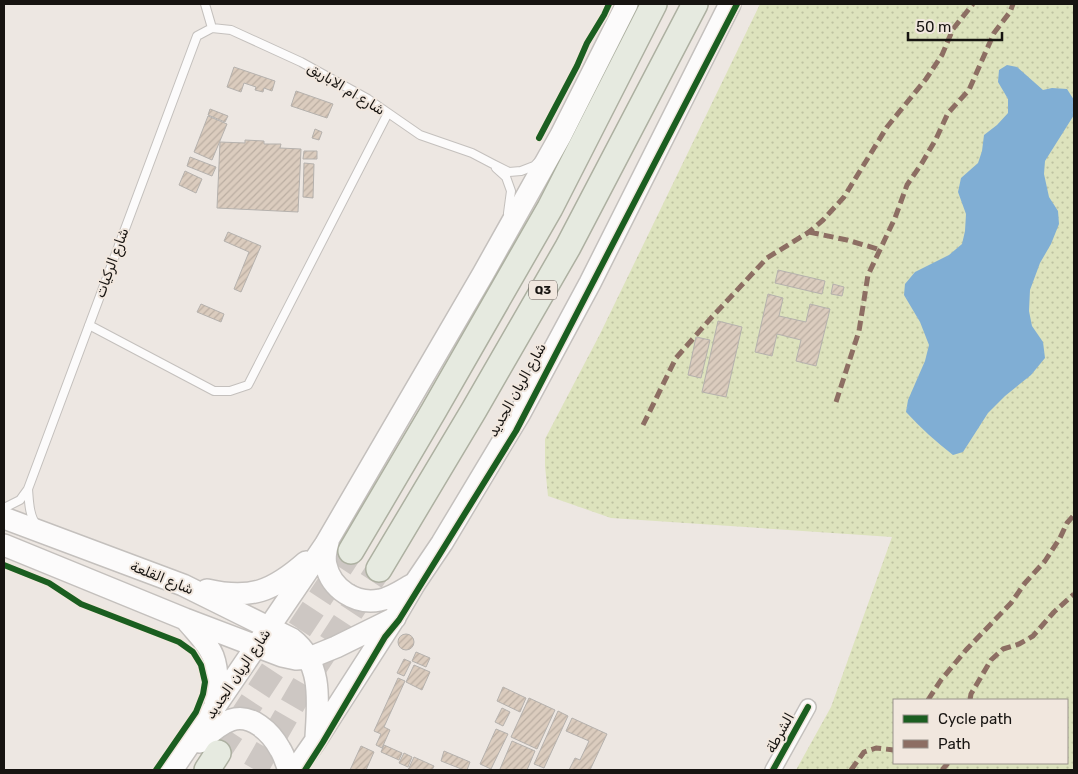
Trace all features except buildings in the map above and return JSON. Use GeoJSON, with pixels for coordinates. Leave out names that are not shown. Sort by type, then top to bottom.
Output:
{"type":"FeatureCollection","features":[{"type":"Feature","properties":{"kind":"highway","name":"Q3"},"geometry":{"type":"LineString","coordinates":[[351,551],[550,208],[654,4]]}},
{"type":"Feature","properties":{"kind":"highway","name":"شارع الريان الجديد"},"geometry":{"type":"LineString","coordinates":[[379,569],[568,247],[695,4]]}},
{"type":"Feature","properties":{"kind":"main road","name":"شارع الريان الجديد"},"geometry":{"type":"LineString","coordinates":[[176,764],[327,541],[504,237],[553,149],[627,4]]}},
{"type":"Feature","properties":{"kind":"main road","name":"شارع الريان الجديد"},"geometry":{"type":"LineString","coordinates":[[295,770],[395,618],[520,413],[590,283],[730,4]]}},
{"type":"Feature","properties":{"kind":"main road","name":"شارع القلعة"},"geometry":{"type":"LineString","coordinates":[[4,518],[183,585],[292,639],[300,645],[309,658],[314,673],[318,704],[316,740]]}},
{"type":"Feature","properties":{"kind":"main road"},"geometry":{"type":"LineString","coordinates":[[327,541],[326,565],[331,579],[340,590],[352,598],[366,601],[381,600],[415,583]]}},
{"type":"Feature","properties":{"kind":"main road"},"geometry":{"type":"LineString","coordinates":[[183,585],[222,594],[248,594],[273,587],[293,574],[327,541]]}},
{"type":"Feature","properties":{"kind":"main road"},"geometry":{"type":"LineString","coordinates":[[4,544],[256,647],[296,659],[309,658],[336,647],[395,618]]}},
{"type":"Feature","properties":{"kind":"main road"},"geometry":{"type":"LineString","coordinates":[[185,619],[206,644],[213,656],[217,686],[215,709]]}},
{"type":"Feature","properties":{"kind":"main road"},"geometry":{"type":"LineString","coordinates":[[176,764],[217,727],[231,720],[243,718],[259,725],[274,739],[281,749],[289,770]]}},
{"type":"Feature","properties":{"kind":"street","name":"الشرطة"},"geometry":{"type":"LineString","coordinates":[[773,770],[808,707]]}},
{"type":"Feature","properties":{"kind":"lane"},"geometry":{"type":"LineString","coordinates":[[205,4],[212,28]]}},
{"type":"Feature","properties":{"kind":"lane","name":"شارع الركيات"},"geometry":{"type":"LineString","coordinates":[[43,533],[32,521],[28,490],[196,36],[212,28]]}},
{"type":"Feature","properties":{"kind":"lane","name":"شارع ام الاباريق"},"geometry":{"type":"LineString","coordinates":[[212,28],[231,30],[301,62],[368,99],[420,136],[472,153],[509,172],[520,171],[534,166],[553,149]]}},
{"type":"Feature","properties":{"kind":"lane"},"geometry":{"type":"LineString","coordinates":[[89,325],[214,391],[230,391],[248,385],[388,113]]}},
{"type":"Feature","properties":{"kind":"lane","name":"شارع ام الاباريق"},"geometry":{"type":"LineString","coordinates":[[493,164],[506,177],[511,191],[504,237]]}},
{"type":"Feature","properties":{"kind":"lane"},"geometry":{"type":"LineString","coordinates":[[4,508],[20,500],[28,490]]}},
{"type":"Feature","properties":{"kind":"green space"},"geometry":{"type":"Polygon","coordinates":[[[760,4],[1074,4],[1074,770],[796,770],[831,707],[892,537],[611,518],[548,496],[545,439],[600,334],[760,4]]]}},
{"type":"Feature","properties":{"kind":"water"},"geometry":{"type":"Polygon","coordinates":[[[1007,65],[1017,67],[1043,90],[1052,88],[1067,89],[1074,100],[1074,115],[1045,161],[1044,174],[1049,197],[1058,211],[1059,224],[1051,244],[1040,263],[1030,290],[1029,311],[1032,326],[1043,342],[1045,358],[1031,375],[988,413],[963,452],[953,455],[906,412],[908,400],[925,361],[929,345],[920,322],[904,295],[905,284],[915,272],[949,255],[962,244],[966,214],[958,192],[961,178],[978,163],[984,135],[1008,113],[1008,99],[998,82],[999,70],[1007,65]]]}},
{"type":"Feature","properties":{"kind":"tunnel"},"geometry":{"type":"LineString","coordinates":[[218,753],[351,551]]}},
{"type":"Feature","properties":{"kind":"tunnel"},"geometry":{"type":"LineString","coordinates":[[255,770],[309,676],[379,569]]}},
{"type":"Feature","properties":{"kind":"marked path"},"geometry":{"type":"LineString","coordinates":[[643,425],[676,358],[712,317],[767,258],[809,232],[844,197],[887,127],[926,79],[942,55],[953,29],[973,4]]}},
{"type":"Feature","properties":{"kind":"marked path"},"geometry":{"type":"LineString","coordinates":[[836,402],[859,331],[868,275],[895,218],[907,185],[936,139],[948,113],[969,90],[994,33],[1010,12],[1013,4]]}},
{"type":"Feature","properties":{"kind":"marked path"},"geometry":{"type":"LineString","coordinates":[[809,232],[881,250]]}},
{"type":"Feature","properties":{"kind":"marked path"},"geometry":{"type":"LineString","coordinates":[[929,699],[941,680],[966,650],[1011,603],[1025,583],[1045,561],[1067,523],[1074,515]]}},
{"type":"Feature","properties":{"kind":"marked path"},"geometry":{"type":"LineString","coordinates":[[970,699],[971,694],[991,660],[1003,649],[1019,644],[1033,636],[1054,612],[1074,594]]}},
{"type":"Feature","properties":{"kind":"marked path"},"geometry":{"type":"LineString","coordinates":[[851,770],[864,752],[876,748],[893,750]]}},
{"type":"Feature","properties":{"kind":"marked path"},"geometry":{"type":"LineString","coordinates":[[942,770],[947,764]]}},
{"type":"Feature","properties":{"kind":"cycle path"},"geometry":{"type":"LineString","coordinates":[[539,138],[609,4]]}},
{"type":"Feature","properties":{"kind":"cycle path"},"geometry":{"type":"LineString","coordinates":[[305,770],[385,637],[399,620],[516,431],[737,4]]}},
{"type":"Feature","properties":{"kind":"cycle path"},"geometry":{"type":"LineString","coordinates":[[4,565],[49,583],[81,604],[179,642],[193,652],[201,665],[205,682],[203,694],[196,712],[156,770]]}},
{"type":"Feature","properties":{"kind":"cycle path"},"geometry":{"type":"LineString","coordinates":[[773,770],[808,707]]}}]}
